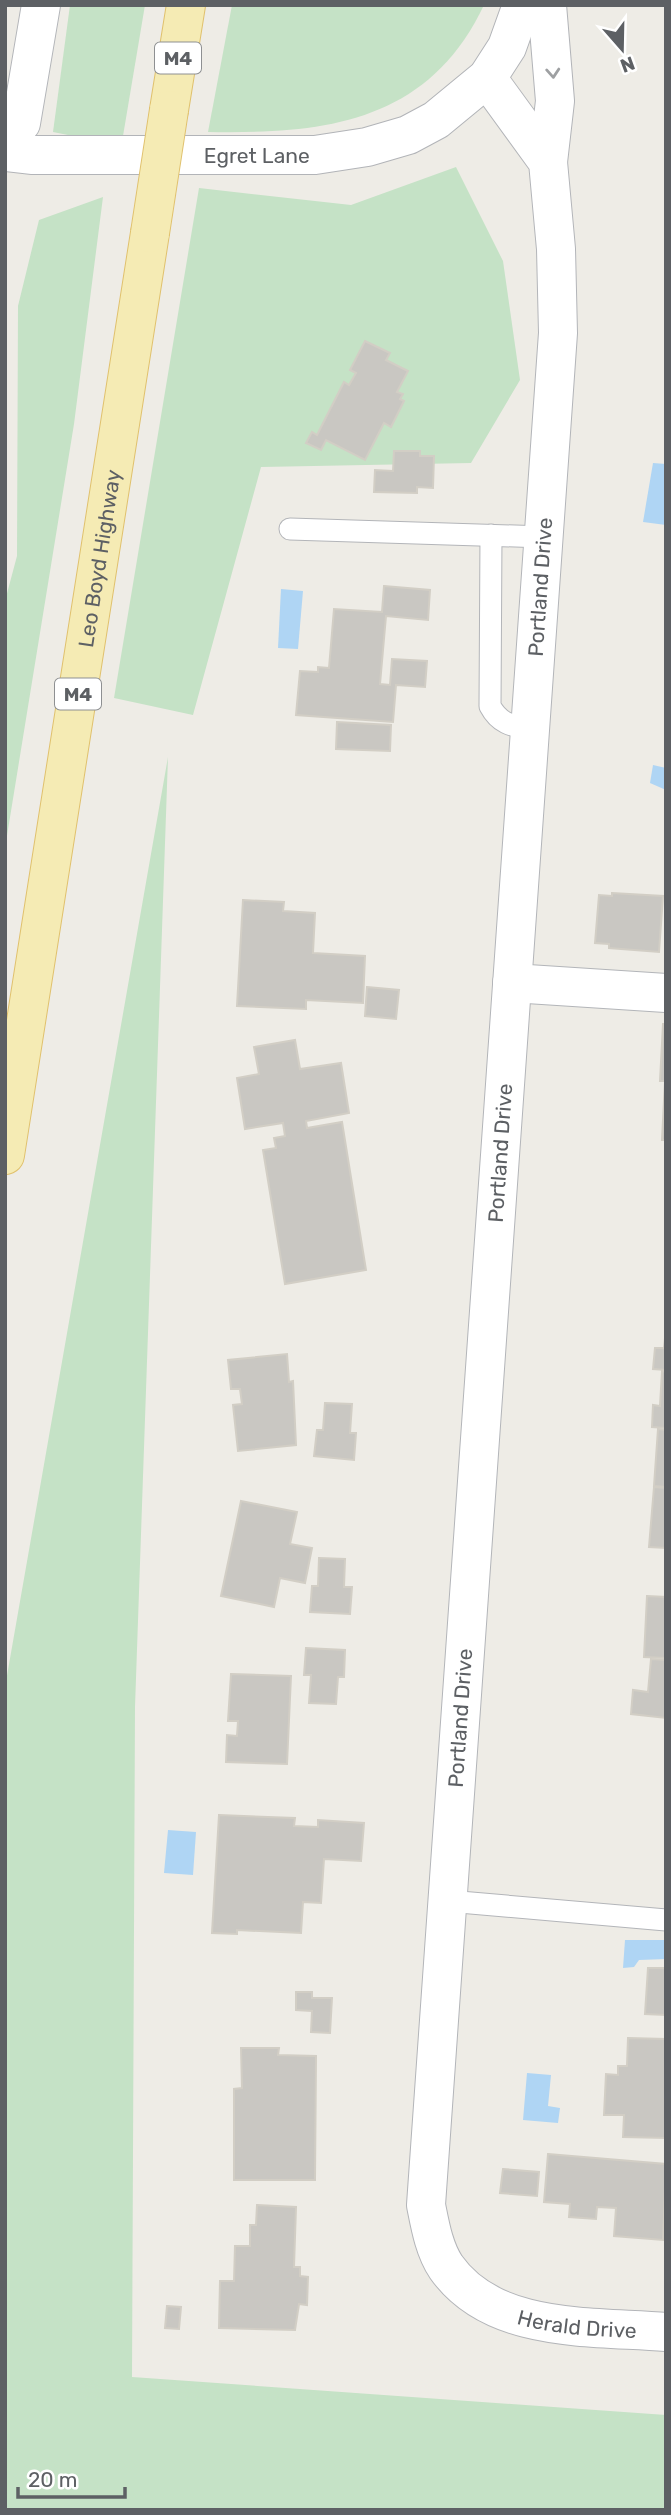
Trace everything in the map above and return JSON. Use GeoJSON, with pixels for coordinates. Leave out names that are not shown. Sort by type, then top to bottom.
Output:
{"type":"FeatureCollection","features":[{"type":"Feature","properties":{"kind":"main road","name":"Leo Boyd Highway"},"geometry":{"type":"LineString","coordinates":[[5,1155],[186,5]]}},
{"type":"Feature","properties":{"kind":"street"},"geometry":{"type":"LineString","coordinates":[[5,139],[21,123],[41,5]]}},
{"type":"Feature","properties":{"kind":"street"},"geometry":{"type":"LineString","coordinates":[[523,5],[507,47],[487,78],[548,162]]}},
{"type":"Feature","properties":{"kind":"street","name":"Portland Drive"},"geometry":{"type":"LineString","coordinates":[[489,2306],[445,2266],[433,2239],[426,2205],[558,332],[556,249],[548,162],[555,101],[547,5]]}},
{"type":"Feature","properties":{"kind":"street","name":"Egret Lane"},"geometry":{"type":"LineString","coordinates":[[5,152],[31,155],[315,155],[367,147],[408,135],[436,120],[487,78]]}},
{"type":"Feature","properties":{"kind":"street"},"geometry":{"type":"LineString","coordinates":[[512,983],[666,993]]}},
{"type":"Feature","properties":{"kind":"street","name":"Herald Drive"},"geometry":{"type":"LineString","coordinates":[[489,2306],[546,2322],[666,2332]]}},
{"type":"Feature","properties":{"kind":"lane"},"geometry":{"type":"LineString","coordinates":[[290,530],[544,537]]}},
{"type":"Feature","properties":{"kind":"lane"},"geometry":{"type":"LineString","coordinates":[[491,535],[490,706],[496,718],[511,726],[530,729]]}},
{"type":"Feature","properties":{"kind":"lane"},"geometry":{"type":"LineString","coordinates":[[447,1901],[666,1920]]}},
{"type":"Feature","properties":{"kind":"green space"},"geometry":{"type":"Polygon","coordinates":[[[70,5],[145,5],[123,136],[93,140],[53,132],[70,5]]]}},
{"type":"Feature","properties":{"kind":"green space"},"geometry":{"type":"Polygon","coordinates":[[[232,5],[484,5],[461,44],[434,75],[403,98],[368,114],[332,124],[292,130],[208,132],[232,5]]]}},
{"type":"Feature","properties":{"kind":"green space"},"geometry":{"type":"Polygon","coordinates":[[[456,167],[503,261],[520,380],[471,463],[261,467],[193,715],[114,698],[199,188],[351,205],[456,167]]]}},
{"type":"Feature","properties":{"kind":"green space"},"geometry":{"type":"Polygon","coordinates":[[[103,197],[74,424],[5,848],[5,601],[17,556],[18,306],[39,220],[103,197]]]}},
{"type":"Feature","properties":{"kind":"green space"},"geometry":{"type":"Polygon","coordinates":[[[168,757],[135,1707],[132,2377],[666,2415],[666,2510],[5,2510],[5,1687],[168,757]]]}},
{"type":"Feature","properties":{"kind":"water"},"geometry":{"type":"Polygon","coordinates":[[[653,463],[666,464],[666,525],[643,522],[653,463]]]}},
{"type":"Feature","properties":{"kind":"water"},"geometry":{"type":"Polygon","coordinates":[[[281,589],[303,591],[298,649],[278,648],[281,589]]]}},
{"type":"Feature","properties":{"kind":"water"},"geometry":{"type":"Polygon","coordinates":[[[653,765],[666,768],[666,790],[650,783],[653,765]]]}},
{"type":"Feature","properties":{"kind":"water"},"geometry":{"type":"Polygon","coordinates":[[[168,1830],[196,1832],[193,1875],[164,1873],[168,1830]]]}},
{"type":"Feature","properties":{"kind":"water"},"geometry":{"type":"Polygon","coordinates":[[[625,1940],[666,1940],[666,1959],[639,1960],[634,1967],[623,1968],[625,1940]]]}},
{"type":"Feature","properties":{"kind":"water"},"geometry":{"type":"Polygon","coordinates":[[[527,2073],[551,2075],[548,2106],[560,2108],[558,2123],[523,2120],[527,2073]]]}},
{"type":"Feature","properties":{"kind":"building"},"geometry":{"type":"Polygon","coordinates":[[[365,341],[390,353],[386,360],[408,371],[397,392],[403,394],[400,399],[404,401],[391,427],[384,423],[365,460],[326,440],[321,450],[306,443],[312,432],[317,435],[344,382],[349,385],[356,373],[350,370],[365,341]]]}},
{"type":"Feature","properties":{"kind":"building"},"geometry":{"type":"Polygon","coordinates":[[[394,451],[420,451],[420,456],[434,456],[433,488],[417,487],[417,493],[374,492],[375,470],[393,471],[394,451]]]}},
{"type":"Feature","properties":{"kind":"building"},"geometry":{"type":"Polygon","coordinates":[[[384,586],[430,590],[428,620],[386,616],[380,684],[390,685],[392,659],[427,661],[425,687],[396,685],[393,722],[296,715],[300,671],[318,672],[318,667],[329,668],[334,609],[382,612],[384,586]]]}},
{"type":"Feature","properties":{"kind":"building"},"geometry":{"type":"Polygon","coordinates":[[[337,722],[391,725],[390,751],[336,749],[337,722]]]}},
{"type":"Feature","properties":{"kind":"building"},"geometry":{"type":"Polygon","coordinates":[[[612,893],[663,896],[659,952],[609,948],[609,944],[595,943],[599,895],[612,896],[612,893]]]}},
{"type":"Feature","properties":{"kind":"building"},"geometry":{"type":"Polygon","coordinates":[[[243,900],[284,902],[283,911],[315,913],[313,953],[365,956],[363,1003],[306,1000],[306,1009],[237,1006],[243,900]]]}},
{"type":"Feature","properties":{"kind":"building"},"geometry":{"type":"Polygon","coordinates":[[[367,987],[399,990],[396,1019],[365,1016],[367,987]]]}},
{"type":"Feature","properties":{"kind":"building"},"geometry":{"type":"Polygon","coordinates":[[[663,1024],[666,1024],[666,1081],[660,1081],[663,1024]]]}},
{"type":"Feature","properties":{"kind":"building"},"geometry":{"type":"Polygon","coordinates":[[[295,1040],[300,1069],[341,1063],[349,1113],[306,1121],[307,1128],[342,1122],[366,1270],[285,1284],[263,1150],[276,1148],[274,1138],[285,1136],[283,1123],[245,1129],[237,1078],[259,1074],[254,1047],[295,1040]]]}},
{"type":"Feature","properties":{"kind":"building"},"geometry":{"type":"Polygon","coordinates":[[[665,1081],[666,1140],[662,1140],[665,1081]]]}},
{"type":"Feature","properties":{"kind":"building"},"geometry":{"type":"Polygon","coordinates":[[[666,1328],[666,1370],[653,1369],[655,1348],[664,1348],[666,1328]]]}},
{"type":"Feature","properties":{"kind":"building"},"geometry":{"type":"Polygon","coordinates":[[[287,1354],[289,1382],[293,1381],[296,1445],[238,1451],[233,1405],[242,1404],[240,1389],[231,1389],[228,1360],[287,1354]]]}},
{"type":"Feature","properties":{"kind":"building"},"geometry":{"type":"Polygon","coordinates":[[[662,1371],[666,1372],[666,1428],[652,1427],[653,1405],[660,1406],[662,1371]]]}},
{"type":"Feature","properties":{"kind":"building"},"geometry":{"type":"Polygon","coordinates":[[[325,1403],[352,1404],[350,1433],[356,1433],[354,1460],[314,1456],[317,1430],[323,1430],[325,1403]]]}},
{"type":"Feature","properties":{"kind":"building"},"geometry":{"type":"Polygon","coordinates":[[[658,1429],[666,1430],[666,1487],[654,1486],[658,1429]]]}},
{"type":"Feature","properties":{"kind":"building"},"geometry":{"type":"Polygon","coordinates":[[[654,1487],[666,1488],[666,1548],[649,1547],[654,1487]]]}},
{"type":"Feature","properties":{"kind":"building"},"geometry":{"type":"Polygon","coordinates":[[[241,1501],[297,1512],[290,1544],[312,1548],[305,1583],[280,1578],[274,1607],[221,1596],[241,1501]]]}},
{"type":"Feature","properties":{"kind":"building"},"geometry":{"type":"Polygon","coordinates":[[[319,1558],[345,1559],[344,1587],[352,1587],[350,1614],[310,1612],[312,1586],[318,1586],[319,1558]]]}},
{"type":"Feature","properties":{"kind":"building"},"geometry":{"type":"Polygon","coordinates":[[[647,1596],[666,1597],[666,1658],[644,1657],[647,1596]]]}},
{"type":"Feature","properties":{"kind":"building"},"geometry":{"type":"Polygon","coordinates":[[[306,1648],[345,1650],[344,1677],[338,1677],[336,1704],[309,1703],[311,1675],[304,1675],[306,1648]]]}},
{"type":"Feature","properties":{"kind":"building"},"geometry":{"type":"Polygon","coordinates":[[[651,1659],[666,1660],[666,1718],[631,1714],[633,1690],[648,1692],[651,1659]]]}},
{"type":"Feature","properties":{"kind":"building"},"geometry":{"type":"Polygon","coordinates":[[[231,1674],[291,1676],[287,1764],[226,1762],[227,1735],[237,1736],[238,1721],[228,1721],[231,1674]]]}},
{"type":"Feature","properties":{"kind":"building"},"geometry":{"type":"Polygon","coordinates":[[[219,1815],[295,1818],[294,1826],[318,1827],[318,1820],[364,1823],[361,1861],[324,1859],[321,1903],[303,1902],[301,1933],[237,1930],[237,1934],[212,1933],[219,1815]]]}},
{"type":"Feature","properties":{"kind":"building"},"geometry":{"type":"Polygon","coordinates":[[[648,1968],[666,1968],[666,2015],[645,2014],[648,1968]]]}},
{"type":"Feature","properties":{"kind":"building"},"geometry":{"type":"Polygon","coordinates":[[[296,1992],[312,1992],[312,1998],[332,1998],[330,2033],[311,2032],[312,2011],[296,2010],[296,1992]]]}},
{"type":"Feature","properties":{"kind":"building"},"geometry":{"type":"Polygon","coordinates":[[[628,2038],[666,2039],[666,2138],[623,2137],[624,2115],[604,2115],[606,2074],[618,2075],[618,2066],[627,2066],[628,2038]]]}},
{"type":"Feature","properties":{"kind":"building"},"geometry":{"type":"Polygon","coordinates":[[[241,2048],[279,2048],[278,2055],[316,2056],[315,2180],[234,2180],[234,2089],[242,2088],[241,2048]]]}},
{"type":"Feature","properties":{"kind":"building"},"geometry":{"type":"Polygon","coordinates":[[[548,2154],[666,2164],[663,2240],[614,2236],[616,2208],[597,2207],[596,2219],[569,2217],[570,2204],[544,2202],[548,2154]]]}},
{"type":"Feature","properties":{"kind":"building"},"geometry":{"type":"Polygon","coordinates":[[[503,2169],[539,2172],[537,2196],[500,2193],[503,2169]]]}},
{"type":"Feature","properties":{"kind":"building"},"geometry":{"type":"Polygon","coordinates":[[[257,2205],[296,2207],[294,2267],[300,2267],[300,2276],[308,2277],[307,2305],[299,2304],[295,2330],[219,2328],[220,2281],[234,2281],[235,2246],[250,2246],[250,2225],[256,2225],[257,2205]]]}},
{"type":"Feature","properties":{"kind":"building"},"geometry":{"type":"Polygon","coordinates":[[[167,2306],[181,2307],[179,2329],[165,2328],[167,2306]]]}}]}
